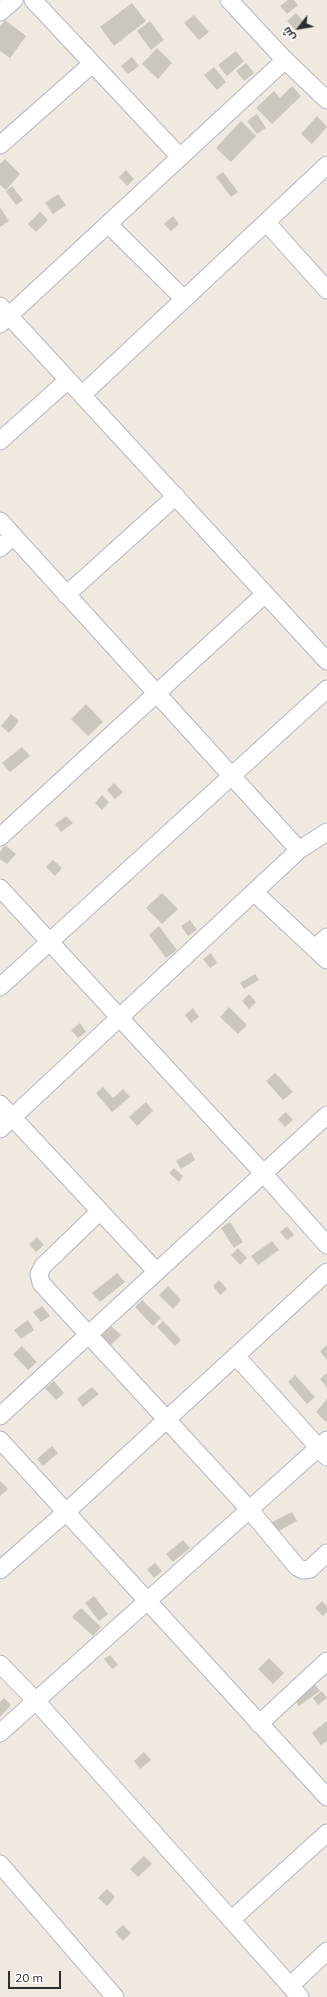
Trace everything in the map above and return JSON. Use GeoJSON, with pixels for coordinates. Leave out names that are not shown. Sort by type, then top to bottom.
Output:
{"type":"FeatureCollection","features":[{"type":"Feature","properties":{"kind":"street"},"geometry":{"type":"LineString","coordinates":[[0,12],[14,0]]}},
{"type":"Feature","properties":{"kind":"street"},"geometry":{"type":"LineString","coordinates":[[33,0],[180,157]]}},
{"type":"Feature","properties":{"kind":"street"},"geometry":{"type":"LineString","coordinates":[[229,0],[285,60],[327,100]]}},
{"type":"Feature","properties":{"kind":"street"},"geometry":{"type":"LineString","coordinates":[[285,60],[108,224],[3,315],[68,380],[327,661]]}},
{"type":"Feature","properties":{"kind":"street"},"geometry":{"type":"LineString","coordinates":[[0,146],[92,64]]}},
{"type":"Feature","properties":{"kind":"street"},"geometry":{"type":"LineString","coordinates":[[82,395],[327,165]]}},
{"type":"Feature","properties":{"kind":"street"},"geometry":{"type":"LineString","coordinates":[[266,222],[327,290]]}},
{"type":"Feature","properties":{"kind":"street"},"geometry":{"type":"LineString","coordinates":[[108,224],[184,299]]}},
{"type":"Feature","properties":{"kind":"street"},"geometry":{"type":"LineString","coordinates":[[0,442],[68,380]]}},
{"type":"Feature","properties":{"kind":"street"},"geometry":{"type":"LineString","coordinates":[[66,594],[176,496]]}},
{"type":"Feature","properties":{"kind":"street"},"geometry":{"type":"LineString","coordinates":[[0,521],[299,850]]}},
{"type":"Feature","properties":{"kind":"street"},"geometry":{"type":"LineString","coordinates":[[0,548],[13,536]]}},
{"type":"Feature","properties":{"kind":"street"},"geometry":{"type":"LineString","coordinates":[[0,837],[265,594]]}},
{"type":"Feature","properties":{"kind":"street"},"geometry":{"type":"LineString","coordinates":[[0,987],[327,689]]}},
{"type":"Feature","properties":{"kind":"street"},"geometry":{"type":"LineString","coordinates":[[0,1129],[299,850],[327,832]]}},
{"type":"Feature","properties":{"kind":"street"},"geometry":{"type":"LineString","coordinates":[[0,888],[263,1173],[327,1245]]}},
{"type":"Feature","properties":{"kind":"street"},"geometry":{"type":"LineString","coordinates":[[254,892],[323,949]]}},
{"type":"Feature","properties":{"kind":"street"},"geometry":{"type":"LineString","coordinates":[[0,1104],[156,1271]]}},
{"type":"Feature","properties":{"kind":"street"},"geometry":{"type":"LineString","coordinates":[[0,1416],[88,1333],[327,1115]]}},
{"type":"Feature","properties":{"kind":"street"},"geometry":{"type":"LineString","coordinates":[[100,1211],[43,1266],[39,1274],[42,1283],[249,1509],[297,1567],[303,1570],[310,1569],[327,1553]]}},
{"type":"Feature","properties":{"kind":"street"},"geometry":{"type":"LineString","coordinates":[[0,1570],[65,1513],[327,1272]]}},
{"type":"Feature","properties":{"kind":"street"},"geometry":{"type":"LineString","coordinates":[[0,1733],[249,1509],[324,1448],[236,1356]]}},
{"type":"Feature","properties":{"kind":"street"},"geometry":{"type":"LineString","coordinates":[[0,1440],[65,1513],[327,1797]]}},
{"type":"Feature","properties":{"kind":"street"},"geometry":{"type":"LineString","coordinates":[[259,1724],[327,1661]]}},
{"type":"Feature","properties":{"kind":"street"},"geometry":{"type":"LineString","coordinates":[[0,1664],[36,1701],[295,1991],[327,1951]]}},
{"type":"Feature","properties":{"kind":"street"},"geometry":{"type":"LineString","coordinates":[[231,1920],[327,1833]]}},
{"type":"Feature","properties":{"kind":"street"},"geometry":{"type":"LineString","coordinates":[[0,1864],[115,1997]]}},
{"type":"Feature","properties":{"kind":"building"},"geometry":{"type":"Polygon","coordinates":[[[288,0],[294,0],[298,5],[287,14],[280,6],[288,0]]]}},
{"type":"Feature","properties":{"kind":"building"},"geometry":{"type":"Polygon","coordinates":[[[132,3],[146,21],[114,46],[100,27],[132,3]]]}},
{"type":"Feature","properties":{"kind":"building"},"geometry":{"type":"Polygon","coordinates":[[[296,13],[304,22],[295,30],[287,21],[296,13]]]}},
{"type":"Feature","properties":{"kind":"building"},"geometry":{"type":"Polygon","coordinates":[[[194,15],[209,32],[199,40],[184,23],[194,15]]]}},
{"type":"Feature","properties":{"kind":"building"},"geometry":{"type":"Polygon","coordinates":[[[5,20],[26,36],[10,58],[0,51],[0,26],[5,20]]]}},
{"type":"Feature","properties":{"kind":"building"},"geometry":{"type":"Polygon","coordinates":[[[150,21],[164,40],[151,50],[137,31],[150,21]]]}},
{"type":"Feature","properties":{"kind":"building"},"geometry":{"type":"Polygon","coordinates":[[[157,48],[172,63],[158,79],[142,64],[157,48]]]}},
{"type":"Feature","properties":{"kind":"building"},"geometry":{"type":"Polygon","coordinates":[[[236,51],[244,61],[227,76],[218,65],[236,51]]]}},
{"type":"Feature","properties":{"kind":"building"},"geometry":{"type":"Polygon","coordinates":[[[132,57],[139,66],[128,74],[121,66],[132,57]]]}},
{"type":"Feature","properties":{"kind":"building"},"geometry":{"type":"Polygon","coordinates":[[[246,63],[254,73],[244,81],[236,71],[246,63]]]}},
{"type":"Feature","properties":{"kind":"building"},"geometry":{"type":"Polygon","coordinates":[[[214,67],[226,82],[217,90],[204,75],[214,67]]]}},
{"type":"Feature","properties":{"kind":"building"},"geometry":{"type":"Polygon","coordinates":[[[292,86],[301,96],[272,124],[256,108],[274,91],[280,98],[292,86]]]}},
{"type":"Feature","properties":{"kind":"building"},"geometry":{"type":"Polygon","coordinates":[[[257,114],[266,128],[257,134],[247,121],[257,114]]]}},
{"type":"Feature","properties":{"kind":"building"},"geometry":{"type":"Polygon","coordinates":[[[317,116],[327,127],[312,144],[301,134],[317,116]]]}},
{"type":"Feature","properties":{"kind":"building"},"geometry":{"type":"Polygon","coordinates":[[[241,121],[256,136],[231,162],[216,148],[241,121]]]}},
{"type":"Feature","properties":{"kind":"building"},"geometry":{"type":"Polygon","coordinates":[[[5,159],[20,174],[6,190],[0,185],[0,164],[5,159]]]}},
{"type":"Feature","properties":{"kind":"building"},"geometry":{"type":"Polygon","coordinates":[[[126,170],[134,179],[127,186],[119,177],[126,170]]]}},
{"type":"Feature","properties":{"kind":"building"},"geometry":{"type":"Polygon","coordinates":[[[223,172],[238,192],[231,197],[216,177],[223,172]]]}},
{"type":"Feature","properties":{"kind":"building"},"geometry":{"type":"Polygon","coordinates":[[[12,186],[23,200],[16,205],[6,191],[12,186]]]}},
{"type":"Feature","properties":{"kind":"building"},"geometry":{"type":"Polygon","coordinates":[[[58,194],[66,205],[53,214],[45,203],[58,194]]]}},
{"type":"Feature","properties":{"kind":"building"},"geometry":{"type":"Polygon","coordinates":[[[0,207],[9,221],[0,227],[0,207]]]}},
{"type":"Feature","properties":{"kind":"building"},"geometry":{"type":"Polygon","coordinates":[[[40,212],[48,220],[36,232],[28,224],[40,212]]]}},
{"type":"Feature","properties":{"kind":"building"},"geometry":{"type":"Polygon","coordinates":[[[173,216],[179,224],[171,231],[164,224],[173,216]]]}},
{"type":"Feature","properties":{"kind":"building"},"geometry":{"type":"Polygon","coordinates":[[[86,704],[103,722],[88,736],[71,719],[86,704]]]}},
{"type":"Feature","properties":{"kind":"building"},"geometry":{"type":"Polygon","coordinates":[[[11,714],[19,721],[9,733],[1,726],[11,714]]]}},
{"type":"Feature","properties":{"kind":"building"},"geometry":{"type":"Polygon","coordinates":[[[22,747],[30,756],[10,772],[2,763],[22,747]]]}},
{"type":"Feature","properties":{"kind":"building"},"geometry":{"type":"Polygon","coordinates":[[[114,783],[123,792],[115,799],[107,790],[114,783]]]}},
{"type":"Feature","properties":{"kind":"building"},"geometry":{"type":"Polygon","coordinates":[[[102,795],[109,802],[102,810],[95,803],[102,795]]]}},
{"type":"Feature","properties":{"kind":"building"},"geometry":{"type":"Polygon","coordinates":[[[66,816],[73,823],[61,832],[55,824],[66,816]]]}},
{"type":"Feature","properties":{"kind":"building"},"geometry":{"type":"Polygon","coordinates":[[[5,845],[16,854],[7,864],[0,859],[0,852],[5,845]]]}},
{"type":"Feature","properties":{"kind":"building"},"geometry":{"type":"Polygon","coordinates":[[[53,860],[62,868],[55,876],[46,867],[53,860]]]}},
{"type":"Feature","properties":{"kind":"building"},"geometry":{"type":"Polygon","coordinates":[[[162,893],[178,909],[162,924],[146,908],[162,893]]]}},
{"type":"Feature","properties":{"kind":"building"},"geometry":{"type":"Polygon","coordinates":[[[190,920],[197,930],[188,936],[181,926],[190,920]]]}},
{"type":"Feature","properties":{"kind":"building"},"geometry":{"type":"Polygon","coordinates":[[[159,926],[177,950],[166,958],[149,935],[159,926]]]}},
{"type":"Feature","properties":{"kind":"building"},"geometry":{"type":"Polygon","coordinates":[[[211,953],[217,963],[210,968],[203,959],[211,953]]]}},
{"type":"Feature","properties":{"kind":"building"},"geometry":{"type":"Polygon","coordinates":[[[255,974],[259,980],[244,989],[240,983],[255,974]]]}},
{"type":"Feature","properties":{"kind":"building"},"geometry":{"type":"Polygon","coordinates":[[[249,994],[256,1002],[249,1009],[242,1001],[249,994]]]}},
{"type":"Feature","properties":{"kind":"building"},"geometry":{"type":"Polygon","coordinates":[[[229,1007],[247,1025],[238,1034],[220,1017],[229,1007]]]}},
{"type":"Feature","properties":{"kind":"building"},"geometry":{"type":"Polygon","coordinates":[[[193,1008],[199,1017],[191,1023],[185,1015],[193,1008]]]}},
{"type":"Feature","properties":{"kind":"building"},"geometry":{"type":"Polygon","coordinates":[[[80,1023],[86,1032],[78,1038],[71,1030],[80,1023]]]}},
{"type":"Feature","properties":{"kind":"building"},"geometry":{"type":"Polygon","coordinates":[[[275,1073],[293,1092],[283,1100],[266,1081],[275,1073]]]}},
{"type":"Feature","properties":{"kind":"building"},"geometry":{"type":"Polygon","coordinates":[[[103,1087],[113,1098],[123,1089],[130,1097],[112,1112],[96,1093],[103,1087]]]}},
{"type":"Feature","properties":{"kind":"building"},"geometry":{"type":"Polygon","coordinates":[[[146,1102],[153,1111],[137,1126],[129,1117],[146,1102]]]}},
{"type":"Feature","properties":{"kind":"building"},"geometry":{"type":"Polygon","coordinates":[[[286,1112],[293,1120],[285,1127],[278,1119],[286,1112]]]}},
{"type":"Feature","properties":{"kind":"building"},"geometry":{"type":"Polygon","coordinates":[[[191,1152],[195,1160],[181,1169],[176,1161],[191,1152]]]}},
{"type":"Feature","properties":{"kind":"building"},"geometry":{"type":"Polygon","coordinates":[[[174,1168],[183,1176],[179,1182],[169,1173],[174,1168]]]}},
{"type":"Feature","properties":{"kind":"building"},"geometry":{"type":"Polygon","coordinates":[[[230,1222],[243,1242],[234,1248],[221,1228],[230,1222]]]}},
{"type":"Feature","properties":{"kind":"building"},"geometry":{"type":"Polygon","coordinates":[[[287,1226],[294,1235],[287,1240],[280,1232],[287,1226]]]}},
{"type":"Feature","properties":{"kind":"building"},"geometry":{"type":"Polygon","coordinates":[[[37,1237],[44,1245],[36,1252],[29,1244],[37,1237]]]}},
{"type":"Feature","properties":{"kind":"building"},"geometry":{"type":"Polygon","coordinates":[[[272,1241],[279,1250],[258,1265],[251,1256],[272,1241]]]}},
{"type":"Feature","properties":{"kind":"building"},"geometry":{"type":"Polygon","coordinates":[[[238,1248],[247,1258],[240,1265],[231,1255],[238,1248]]]}},
{"type":"Feature","properties":{"kind":"building"},"geometry":{"type":"Polygon","coordinates":[[[117,1273],[125,1282],[100,1302],[92,1293],[117,1273]]]}},
{"type":"Feature","properties":{"kind":"building"},"geometry":{"type":"Polygon","coordinates":[[[219,1280],[227,1289],[220,1295],[213,1286],[219,1280]]]}},
{"type":"Feature","properties":{"kind":"building"},"geometry":{"type":"Polygon","coordinates":[[[168,1286],[181,1300],[173,1309],[159,1295],[168,1286]]]}},
{"type":"Feature","properties":{"kind":"building"},"geometry":{"type":"Polygon","coordinates":[[[142,1300],[161,1318],[153,1326],[135,1307],[142,1300]]]}},
{"type":"Feature","properties":{"kind":"building"},"geometry":{"type":"Polygon","coordinates":[[[42,1306],[50,1316],[41,1322],[33,1312],[42,1306]]]}},
{"type":"Feature","properties":{"kind":"building"},"geometry":{"type":"Polygon","coordinates":[[[28,1320],[34,1330],[21,1339],[14,1330],[28,1320]]]}},
{"type":"Feature","properties":{"kind":"building"},"geometry":{"type":"Polygon","coordinates":[[[163,1321],[181,1340],[175,1346],[157,1327],[163,1321]]]}},
{"type":"Feature","properties":{"kind":"building"},"geometry":{"type":"Polygon","coordinates":[[[111,1326],[121,1335],[111,1345],[101,1336],[111,1326]]]}},
{"type":"Feature","properties":{"kind":"building"},"geometry":{"type":"Polygon","coordinates":[[[327,1345],[327,1360],[320,1351],[327,1345]]]}},
{"type":"Feature","properties":{"kind":"building"},"geometry":{"type":"Polygon","coordinates":[[[22,1346],[37,1362],[28,1370],[13,1354],[22,1346]]]}},
{"type":"Feature","properties":{"kind":"building"},"geometry":{"type":"Polygon","coordinates":[[[327,1373],[327,1388],[320,1379],[327,1373]]]}},
{"type":"Feature","properties":{"kind":"building"},"geometry":{"type":"Polygon","coordinates":[[[295,1375],[315,1397],[307,1404],[288,1382],[295,1375]]]}},
{"type":"Feature","properties":{"kind":"building"},"geometry":{"type":"Polygon","coordinates":[[[54,1381],[64,1393],[56,1400],[45,1388],[54,1381]]]}},
{"type":"Feature","properties":{"kind":"building"},"geometry":{"type":"Polygon","coordinates":[[[92,1387],[99,1394],[83,1407],[77,1399],[92,1387]]]}},
{"type":"Feature","properties":{"kind":"building"},"geometry":{"type":"Polygon","coordinates":[[[327,1399],[327,1421],[326,1422],[316,1412],[327,1399]]]}},
{"type":"Feature","properties":{"kind":"building"},"geometry":{"type":"Polygon","coordinates":[[[52,1446],[58,1453],[43,1466],[37,1459],[52,1446]]]}},
{"type":"Feature","properties":{"kind":"building"},"geometry":{"type":"Polygon","coordinates":[[[0,1481],[8,1489],[0,1496],[0,1481]]]}},
{"type":"Feature","properties":{"kind":"building"},"geometry":{"type":"Polygon","coordinates":[[[292,1512],[297,1521],[277,1532],[272,1522],[292,1512]]]}},
{"type":"Feature","properties":{"kind":"building"},"geometry":{"type":"Polygon","coordinates":[[[183,1540],[190,1548],[173,1562],[166,1554],[183,1540]]]}},
{"type":"Feature","properties":{"kind":"building"},"geometry":{"type":"Polygon","coordinates":[[[155,1563],[162,1571],[154,1578],[147,1569],[155,1563]]]}},
{"type":"Feature","properties":{"kind":"building"},"geometry":{"type":"Polygon","coordinates":[[[94,1596],[108,1614],[99,1621],[85,1603],[94,1596]]]}},
{"type":"Feature","properties":{"kind":"building"},"geometry":{"type":"Polygon","coordinates":[[[322,1601],[327,1606],[327,1612],[323,1616],[315,1608],[322,1601]]]}},
{"type":"Feature","properties":{"kind":"building"},"geometry":{"type":"Polygon","coordinates":[[[81,1608],[101,1627],[93,1636],[72,1617],[81,1608]]]}},
{"type":"Feature","properties":{"kind":"building"},"geometry":{"type":"Polygon","coordinates":[[[110,1655],[118,1665],[112,1669],[104,1659],[110,1655]]]}},
{"type":"Feature","properties":{"kind":"building"},"geometry":{"type":"Polygon","coordinates":[[[269,1658],[284,1673],[273,1684],[258,1669],[269,1658]]]}},
{"type":"Feature","properties":{"kind":"building"},"geometry":{"type":"Polygon","coordinates":[[[313,1682],[320,1691],[299,1706],[293,1697],[313,1682]]]}},
{"type":"Feature","properties":{"kind":"building"},"geometry":{"type":"Polygon","coordinates":[[[322,1691],[327,1698],[318,1705],[313,1698],[322,1691]]]}},
{"type":"Feature","properties":{"kind":"building"},"geometry":{"type":"Polygon","coordinates":[[[4,1698],[11,1705],[0,1717],[0,1702],[4,1698]]]}},
{"type":"Feature","properties":{"kind":"building"},"geometry":{"type":"Polygon","coordinates":[[[327,1721],[327,1741],[321,1745],[312,1733],[327,1721]]]}},
{"type":"Feature","properties":{"kind":"building"},"geometry":{"type":"Polygon","coordinates":[[[144,1752],[151,1760],[140,1769],[134,1761],[144,1752]]]}},
{"type":"Feature","properties":{"kind":"building"},"geometry":{"type":"Polygon","coordinates":[[[144,1856],[152,1864],[138,1877],[130,1869],[144,1856]]]}},
{"type":"Feature","properties":{"kind":"building"},"geometry":{"type":"Polygon","coordinates":[[[107,1889],[115,1897],[107,1906],[98,1898],[107,1889]]]}},
{"type":"Feature","properties":{"kind":"building"},"geometry":{"type":"Polygon","coordinates":[[[123,1925],[131,1933],[123,1941],[115,1932],[123,1925]]]}}]}
